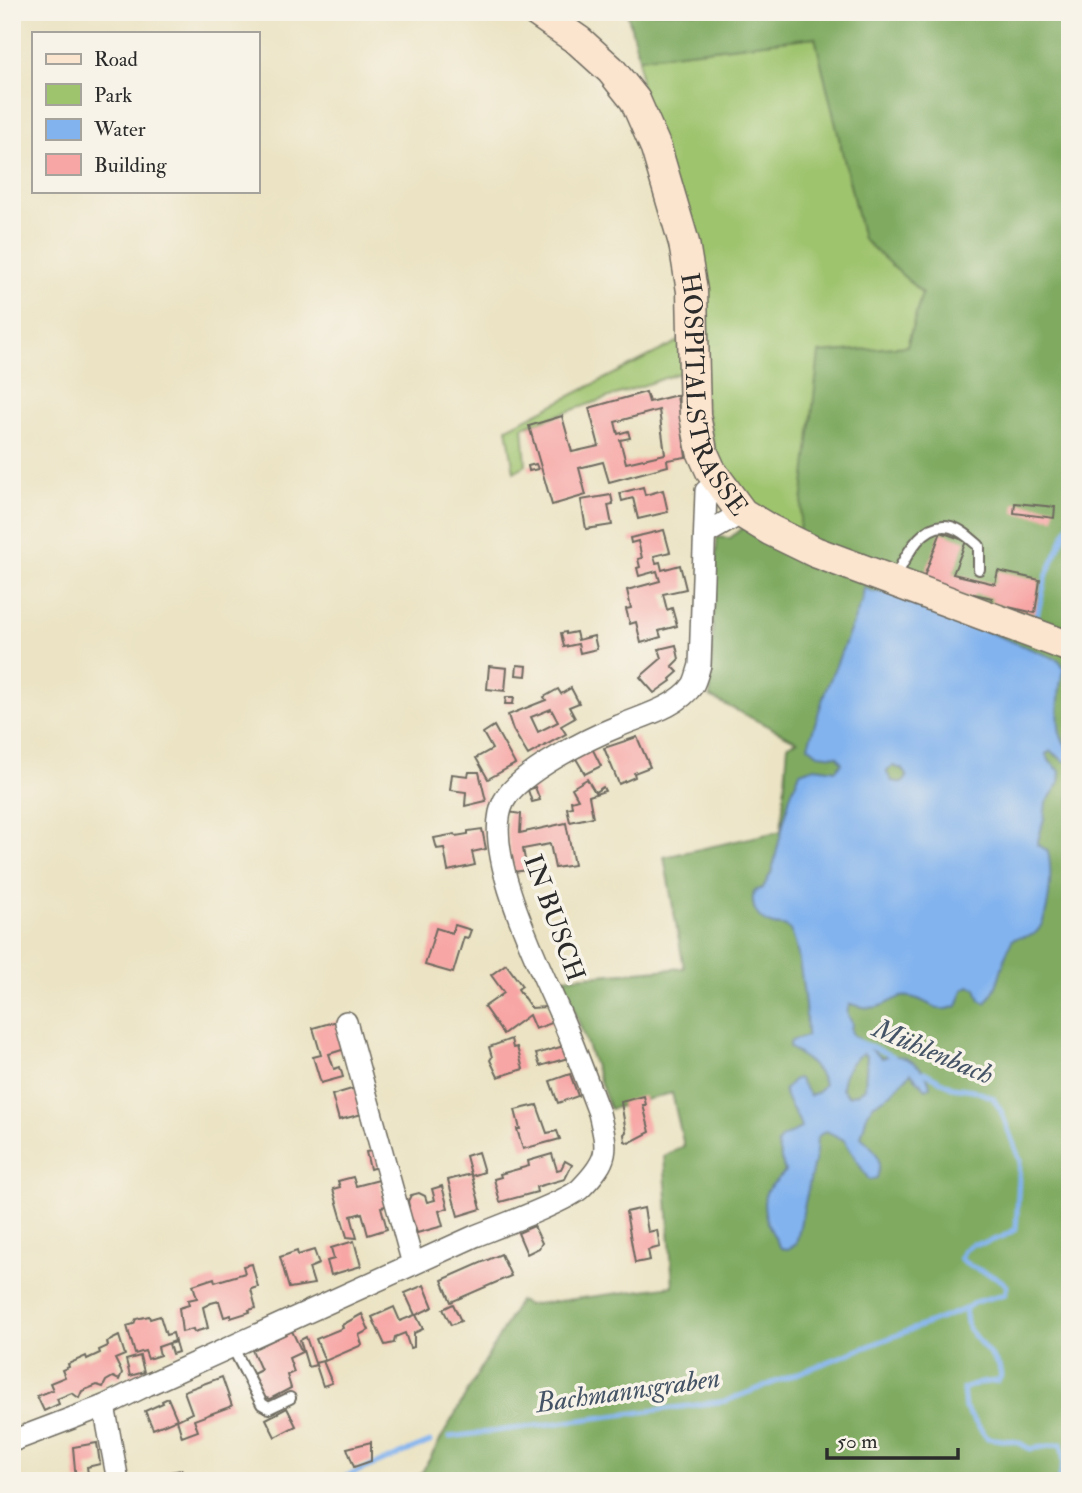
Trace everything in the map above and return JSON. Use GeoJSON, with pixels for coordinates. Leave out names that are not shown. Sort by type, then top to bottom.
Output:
{"type":"FeatureCollection","features":[{"type":"Feature","properties":{"kind":"street","name":"HOSPITALSTRASSE"},"geometry":{"type":"LineString","coordinates":[[537,12],[579,41],[611,70],[635,100],[656,148],[684,243],[692,290],[695,416],[702,451],[719,482],[742,513],[815,552],[1070,647]]}},
{"type":"Feature","properties":{"kind":"street","name":"IN BUSCH"},"geometry":{"type":"LineString","coordinates":[[12,1441],[104,1406],[579,1191],[601,1162],[606,1151],[599,1112],[513,903],[501,855],[499,819],[504,801],[529,776],[586,739],[670,704],[693,685],[700,665],[706,491],[719,482]]}},
{"type":"Feature","properties":{"kind":"street"},"geometry":{"type":"LineString","coordinates":[[705,534],[742,513]]}},
{"type":"Feature","properties":{"kind":"street"},"geometry":{"type":"LineString","coordinates":[[346,1022],[413,1264]]}},
{"type":"Feature","properties":{"kind":"street"},"geometry":{"type":"LineString","coordinates":[[104,1406],[118,1481]]}},
{"type":"Feature","properties":{"kind":"lane"},"geometry":{"type":"LineString","coordinates":[[893,583],[919,537],[943,525],[954,527],[979,546],[979,569]]}},
{"type":"Feature","properties":{"kind":"lane"},"geometry":{"type":"LineString","coordinates":[[232,1346],[262,1404],[269,1408],[290,1398]]}},
{"type":"Feature","properties":{"kind":"green space"},"geometry":{"type":"Polygon","coordinates":[[[627,12],[1070,12],[1070,1481],[417,1481],[519,1301],[528,1305],[673,1286],[664,1156],[684,1146],[672,1093],[610,1109],[563,978],[684,968],[664,857],[781,831],[788,745],[797,741],[710,697],[717,537],[730,538],[746,525],[798,539],[819,353],[907,346],[922,293],[863,239],[815,37],[639,58],[627,12]]]}},
{"type":"Feature","properties":{"kind":"green space"},"geometry":{"type":"Polygon","coordinates":[[[815,37],[863,239],[922,293],[907,346],[798,540],[762,518],[718,466],[641,87],[639,58],[815,37]]]}},
{"type":"Feature","properties":{"kind":"green space"},"geometry":{"type":"Polygon","coordinates":[[[685,338],[685,371],[523,427],[526,465],[514,472],[507,428],[685,338]]]}},
{"type":"Feature","properties":{"kind":"water"},"geometry":{"type":"Polygon","coordinates":[[[864,587],[873,592],[887,592],[1059,660],[1064,668],[1059,702],[1059,730],[1070,762],[1064,761],[1051,751],[1046,754],[1060,771],[1059,784],[1046,803],[1037,845],[1047,850],[1050,868],[1049,894],[1044,918],[1034,934],[1013,939],[995,988],[986,1003],[980,1000],[976,988],[969,986],[963,990],[957,1006],[949,1009],[906,997],[875,1007],[850,1004],[848,1007],[847,1012],[853,1024],[852,1034],[882,1058],[897,1056],[919,1066],[930,1087],[926,1089],[911,1073],[891,1094],[873,1105],[867,1115],[861,1137],[871,1146],[879,1160],[877,1178],[869,1180],[844,1140],[826,1131],[817,1137],[816,1153],[796,1244],[788,1249],[781,1248],[777,1242],[764,1207],[767,1190],[785,1172],[777,1145],[781,1138],[801,1128],[784,1090],[798,1078],[810,1096],[818,1092],[824,1084],[814,1067],[789,1047],[791,1041],[807,1036],[802,978],[793,937],[787,927],[767,923],[759,916],[753,897],[754,891],[763,888],[772,871],[790,796],[800,772],[815,767],[836,770],[842,763],[837,756],[818,754],[808,746],[825,692],[862,601],[864,587]],[[893,766],[887,773],[892,781],[903,783],[907,777],[902,769],[893,766]],[[863,1053],[850,1064],[845,1073],[842,1089],[848,1096],[865,1088],[867,1057],[863,1053]]]}},
{"type":"Feature","properties":{"kind":"building"},"geometry":{"type":"Polygon","coordinates":[[[646,392],[649,402],[677,395],[686,457],[667,460],[668,466],[609,482],[603,462],[579,468],[586,495],[552,505],[529,426],[562,416],[572,452],[599,446],[589,408],[646,392]],[[659,410],[615,422],[618,434],[628,431],[630,438],[620,440],[626,463],[665,454],[659,410]]]}},
{"type":"Feature","properties":{"kind":"building"},"geometry":{"type":"Polygon","coordinates":[[[536,464],[538,469],[529,471],[528,466],[536,464]]]}},
{"type":"Feature","properties":{"kind":"building"},"geometry":{"type":"Polygon","coordinates":[[[643,487],[645,495],[663,490],[668,512],[638,519],[633,498],[622,501],[620,493],[643,487]]]}},
{"type":"Feature","properties":{"kind":"building"},"geometry":{"type":"Polygon","coordinates":[[[611,495],[613,504],[608,505],[612,525],[586,529],[581,500],[611,495]]]}},
{"type":"Feature","properties":{"kind":"building"},"geometry":{"type":"Polygon","coordinates":[[[1015,503],[1055,507],[1054,518],[1014,513],[1015,503]]]}},
{"type":"Feature","properties":{"kind":"building"},"geometry":{"type":"Polygon","coordinates":[[[664,530],[670,552],[654,556],[656,563],[660,562],[662,570],[680,565],[686,589],[663,594],[667,610],[672,608],[677,626],[659,631],[661,637],[641,643],[636,622],[630,624],[626,609],[631,608],[627,590],[660,581],[657,571],[639,576],[638,559],[642,558],[638,541],[631,543],[630,538],[664,530]]]}},
{"type":"Feature","properties":{"kind":"building"},"geometry":{"type":"Polygon","coordinates":[[[941,532],[966,541],[953,574],[995,584],[998,571],[1040,580],[1035,613],[991,603],[992,598],[974,594],[973,599],[922,582],[941,532]]]}},
{"type":"Feature","properties":{"kind":"building"},"geometry":{"type":"Polygon","coordinates":[[[576,632],[578,640],[594,636],[597,649],[580,653],[578,644],[564,647],[561,633],[576,632]]]}},
{"type":"Feature","properties":{"kind":"building"},"geometry":{"type":"Polygon","coordinates":[[[676,645],[679,659],[672,666],[678,672],[671,681],[654,693],[640,677],[662,658],[659,649],[676,645]]]}},
{"type":"Feature","properties":{"kind":"building"},"geometry":{"type":"Polygon","coordinates":[[[517,665],[527,666],[526,676],[516,675],[517,665]]]}},
{"type":"Feature","properties":{"kind":"building"},"geometry":{"type":"Polygon","coordinates":[[[489,666],[507,668],[505,691],[487,689],[489,666]]]}},
{"type":"Feature","properties":{"kind":"building"},"geometry":{"type":"Polygon","coordinates":[[[571,688],[579,703],[569,707],[575,718],[561,726],[566,734],[528,755],[513,730],[508,715],[546,700],[544,697],[558,689],[561,694],[571,688]],[[551,709],[531,717],[538,732],[558,722],[551,709]]]}},
{"type":"Feature","properties":{"kind":"building"},"geometry":{"type":"Polygon","coordinates":[[[506,697],[514,697],[513,704],[505,704],[506,697]]]}},
{"type":"Feature","properties":{"kind":"building"},"geometry":{"type":"Polygon","coordinates":[[[494,726],[515,764],[488,779],[476,758],[492,749],[483,733],[494,726]]]}},
{"type":"Feature","properties":{"kind":"building"},"geometry":{"type":"Polygon","coordinates":[[[637,737],[650,767],[634,773],[635,777],[619,784],[604,748],[637,737]]]}},
{"type":"Feature","properties":{"kind":"building"},"geometry":{"type":"Polygon","coordinates":[[[592,748],[601,766],[585,774],[575,757],[592,748]]]}},
{"type":"Feature","properties":{"kind":"building"},"geometry":{"type":"Polygon","coordinates":[[[469,772],[479,772],[486,801],[465,806],[466,792],[450,790],[452,774],[468,776],[469,772]]]}},
{"type":"Feature","properties":{"kind":"building"},"geometry":{"type":"Polygon","coordinates":[[[587,779],[595,792],[603,787],[605,791],[589,796],[593,817],[570,822],[567,808],[572,807],[571,801],[578,799],[572,788],[587,779]]]}},
{"type":"Feature","properties":{"kind":"building"},"geometry":{"type":"Polygon","coordinates":[[[535,787],[540,800],[532,802],[528,790],[535,787]]]}},
{"type":"Feature","properties":{"kind":"building"},"geometry":{"type":"Polygon","coordinates":[[[508,812],[521,814],[520,833],[566,823],[574,865],[555,868],[550,844],[523,849],[527,870],[514,872],[507,835],[508,812]]]}},
{"type":"Feature","properties":{"kind":"building"},"geometry":{"type":"Polygon","coordinates":[[[482,829],[486,849],[472,852],[475,865],[448,871],[444,848],[437,849],[434,838],[468,834],[468,831],[482,829]]]}},
{"type":"Feature","properties":{"kind":"building"},"geometry":{"type":"Polygon","coordinates":[[[455,925],[471,930],[468,938],[464,937],[453,973],[425,965],[436,928],[452,933],[455,925]]]}},
{"type":"Feature","properties":{"kind":"building"},"geometry":{"type":"Polygon","coordinates":[[[506,964],[522,986],[518,989],[531,1008],[546,1007],[552,1023],[535,1029],[529,1015],[503,1034],[484,1007],[504,993],[491,975],[506,964]]]}},
{"type":"Feature","properties":{"kind":"building"},"geometry":{"type":"Polygon","coordinates":[[[337,1021],[345,1049],[329,1054],[334,1069],[340,1067],[343,1077],[321,1083],[313,1057],[321,1055],[313,1028],[337,1021]]]}},
{"type":"Feature","properties":{"kind":"building"},"geometry":{"type":"Polygon","coordinates":[[[511,1039],[513,1048],[517,1047],[523,1069],[498,1077],[490,1060],[492,1057],[489,1047],[511,1039]]]}},
{"type":"Feature","properties":{"kind":"building"},"geometry":{"type":"Polygon","coordinates":[[[564,1046],[568,1058],[540,1066],[536,1054],[564,1046]]]}},
{"type":"Feature","properties":{"kind":"building"},"geometry":{"type":"Polygon","coordinates":[[[570,1074],[578,1096],[558,1103],[550,1081],[570,1074]]]}},
{"type":"Feature","properties":{"kind":"building"},"geometry":{"type":"Polygon","coordinates":[[[355,1088],[362,1114],[339,1120],[332,1095],[355,1088]]]}},
{"type":"Feature","properties":{"kind":"building"},"geometry":{"type":"Polygon","coordinates":[[[644,1096],[646,1105],[643,1105],[650,1132],[629,1143],[625,1141],[621,1102],[644,1096]]]}},
{"type":"Feature","properties":{"kind":"building"},"geometry":{"type":"Polygon","coordinates":[[[537,1105],[547,1133],[557,1131],[560,1139],[523,1149],[515,1110],[537,1105]]]}},
{"type":"Feature","properties":{"kind":"building"},"geometry":{"type":"Polygon","coordinates":[[[375,1150],[380,1166],[370,1169],[366,1152],[375,1150]]]}},
{"type":"Feature","properties":{"kind":"building"},"geometry":{"type":"Polygon","coordinates":[[[478,1152],[484,1172],[472,1176],[481,1209],[458,1216],[448,1180],[471,1174],[466,1156],[478,1152]]]}},
{"type":"Feature","properties":{"kind":"building"},"geometry":{"type":"Polygon","coordinates":[[[552,1154],[557,1170],[561,1169],[565,1161],[572,1165],[565,1179],[536,1187],[537,1192],[500,1202],[494,1179],[501,1177],[500,1174],[529,1166],[528,1161],[552,1154]]]}},
{"type":"Feature","properties":{"kind":"building"},"geometry":{"type":"Polygon","coordinates":[[[353,1177],[356,1186],[379,1180],[386,1206],[381,1207],[387,1229],[368,1235],[362,1213],[351,1216],[357,1238],[347,1237],[333,1189],[340,1187],[338,1181],[353,1177]]]}},
{"type":"Feature","properties":{"kind":"building"},"geometry":{"type":"Polygon","coordinates":[[[442,1186],[448,1208],[439,1211],[443,1226],[417,1233],[413,1221],[406,1223],[402,1207],[409,1206],[411,1195],[419,1193],[425,1196],[427,1202],[435,1200],[432,1189],[442,1186]]]}},
{"type":"Feature","properties":{"kind":"building"},"geometry":{"type":"Polygon","coordinates":[[[644,1208],[648,1232],[657,1230],[660,1247],[648,1250],[650,1260],[635,1263],[626,1212],[644,1208]]]}},
{"type":"Feature","properties":{"kind":"building"},"geometry":{"type":"Polygon","coordinates":[[[534,1226],[542,1243],[539,1248],[527,1254],[518,1233],[534,1226]]]}},
{"type":"Feature","properties":{"kind":"building"},"geometry":{"type":"Polygon","coordinates":[[[354,1241],[361,1266],[331,1275],[327,1261],[334,1259],[331,1248],[354,1241]]]}},
{"type":"Feature","properties":{"kind":"building"},"geometry":{"type":"Polygon","coordinates":[[[314,1250],[319,1264],[309,1268],[314,1284],[289,1288],[280,1257],[297,1251],[298,1255],[314,1250]]]}},
{"type":"Feature","properties":{"kind":"building"},"geometry":{"type":"Polygon","coordinates":[[[501,1254],[511,1276],[451,1302],[442,1280],[501,1254]]]}},
{"type":"Feature","properties":{"kind":"building"},"geometry":{"type":"Polygon","coordinates":[[[252,1264],[258,1287],[251,1289],[256,1308],[231,1318],[231,1315],[224,1317],[219,1301],[211,1303],[203,1307],[208,1328],[182,1332],[179,1308],[189,1305],[188,1300],[197,1298],[193,1285],[245,1273],[243,1266],[252,1264]]]}},
{"type":"Feature","properties":{"kind":"building"},"geometry":{"type":"Polygon","coordinates":[[[424,1285],[433,1307],[416,1315],[423,1329],[414,1333],[414,1347],[410,1348],[405,1333],[395,1337],[394,1343],[385,1345],[372,1317],[394,1307],[400,1321],[415,1315],[405,1293],[424,1285]]]}},
{"type":"Feature","properties":{"kind":"building"},"geometry":{"type":"Polygon","coordinates":[[[453,1304],[461,1321],[451,1325],[443,1309],[453,1304]]]}},
{"type":"Feature","properties":{"kind":"building"},"geometry":{"type":"Polygon","coordinates":[[[362,1314],[369,1330],[359,1335],[362,1345],[325,1361],[316,1339],[343,1328],[342,1325],[362,1314]]]}},
{"type":"Feature","properties":{"kind":"building"},"geometry":{"type":"Polygon","coordinates":[[[149,1316],[150,1319],[160,1316],[166,1335],[173,1333],[175,1341],[158,1347],[160,1355],[148,1359],[145,1351],[135,1354],[127,1326],[134,1324],[136,1319],[149,1316]]]}},
{"type":"Feature","properties":{"kind":"building"},"geometry":{"type":"Polygon","coordinates":[[[292,1331],[302,1352],[289,1358],[294,1372],[287,1375],[291,1388],[270,1399],[262,1397],[251,1375],[261,1370],[252,1350],[292,1331]]]}},
{"type":"Feature","properties":{"kind":"building"},"geometry":{"type":"Polygon","coordinates":[[[119,1336],[125,1355],[115,1359],[122,1373],[119,1380],[113,1377],[106,1381],[103,1387],[97,1385],[82,1391],[79,1398],[72,1393],[57,1399],[59,1404],[44,1411],[37,1396],[53,1390],[50,1383],[65,1377],[62,1370],[69,1367],[68,1364],[100,1353],[99,1350],[108,1346],[107,1342],[119,1336]]]}},
{"type":"Feature","properties":{"kind":"building"},"geometry":{"type":"Polygon","coordinates":[[[306,1337],[315,1363],[323,1361],[332,1383],[323,1386],[316,1365],[308,1367],[300,1340],[306,1337]]]}},
{"type":"Feature","properties":{"kind":"building"},"geometry":{"type":"Polygon","coordinates":[[[175,1342],[178,1352],[172,1354],[169,1344],[175,1342]]]}},
{"type":"Feature","properties":{"kind":"building"},"geometry":{"type":"Polygon","coordinates":[[[140,1356],[144,1372],[130,1376],[126,1360],[140,1356]]]}},
{"type":"Feature","properties":{"kind":"building"},"geometry":{"type":"Polygon","coordinates":[[[222,1377],[232,1406],[194,1420],[198,1431],[182,1437],[177,1420],[192,1413],[184,1391],[222,1377]]]}},
{"type":"Feature","properties":{"kind":"building"},"geometry":{"type":"Polygon","coordinates":[[[168,1398],[177,1419],[153,1429],[145,1411],[168,1398]]]}},
{"type":"Feature","properties":{"kind":"building"},"geometry":{"type":"Polygon","coordinates":[[[287,1408],[296,1426],[275,1437],[266,1419],[287,1408]]]}},
{"type":"Feature","properties":{"kind":"building"},"geometry":{"type":"Polygon","coordinates":[[[371,1442],[371,1461],[354,1467],[347,1448],[371,1442]]]}},
{"type":"Feature","properties":{"kind":"building"},"geometry":{"type":"Polygon","coordinates":[[[97,1443],[100,1464],[87,1467],[89,1481],[76,1481],[73,1447],[97,1443]]]}},
{"type":"Feature","properties":{"kind":"building"},"geometry":{"type":"Polygon","coordinates":[[[182,1470],[183,1481],[164,1481],[163,1473],[182,1470]]]}},
{"type":"Feature","properties":{"kind":"waterway","name":"Mühlenbach"},"geometry":{"type":"LineString","coordinates":[[1035,624],[1047,574],[1070,522]]}},
{"type":"Feature","properties":{"kind":"waterway","name":"Mühlenbach"},"geometry":{"type":"LineString","coordinates":[[857,1041],[893,1056]]}},
{"type":"Feature","properties":{"kind":"waterway","name":"Mühlenbach"},"geometry":{"type":"LineString","coordinates":[[924,1072],[952,1087],[973,1090],[993,1098],[1001,1111],[1020,1161],[1016,1229],[985,1243],[972,1244],[964,1250],[960,1258],[996,1277],[1007,1286],[1005,1294],[975,1302],[965,1309],[968,1328],[999,1366],[1001,1376],[998,1381],[963,1389],[965,1408],[987,1438],[1018,1442],[1030,1449],[1061,1444],[1064,1461],[1059,1481]]}},
{"type":"Feature","properties":{"kind":"waterway","name":"Bachmannsgraben"},"geometry":{"type":"LineString","coordinates":[[450,1437],[726,1401],[965,1309]]}},
{"type":"Feature","properties":{"kind":"waterway","name":"Bachmannsgraben"},"geometry":{"type":"LineString","coordinates":[[334,1481],[430,1442]]}}]}
